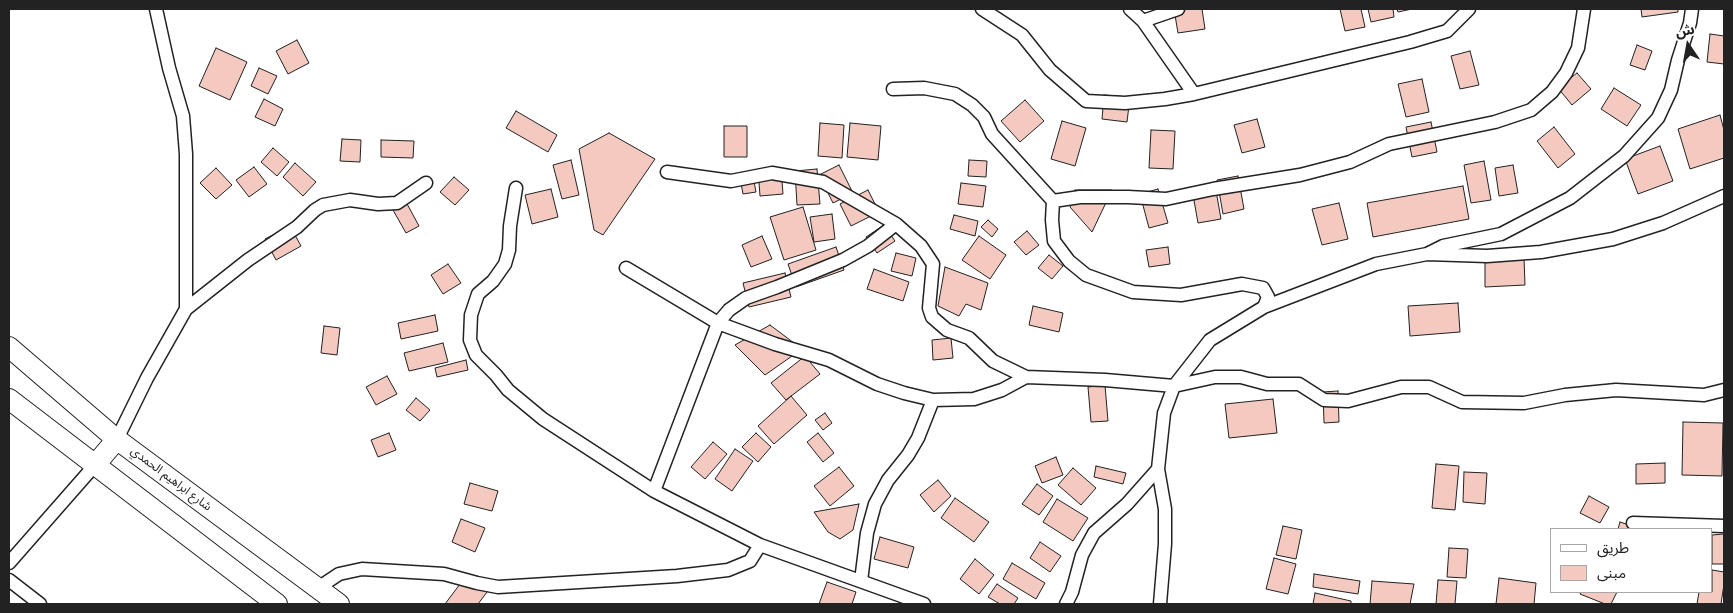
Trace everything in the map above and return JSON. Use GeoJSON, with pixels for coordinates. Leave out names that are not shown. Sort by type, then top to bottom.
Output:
{"type":"FeatureCollection","features":[{"type":"Feature","properties":{"kind":"main road","name":"شارع ابراهيم الحمدي"},"geometry":{"type":"LineString","coordinates":[[9,347],[117,439],[339,604]]}},
{"type":"Feature","properties":{"kind":"main road"},"geometry":{"type":"LineString","coordinates":[[9,399],[278,604]]}},
{"type":"Feature","properties":{"kind":"main road"},"geometry":{"type":"LineString","coordinates":[[95,465],[117,439]]}},
{"type":"Feature","properties":{"kind":"street"},"geometry":{"type":"LineString","coordinates":[[156,9],[169,68],[183,116],[186,154],[186,308]]}},
{"type":"Feature","properties":{"kind":"street"},"geometry":{"type":"LineString","coordinates":[[982,9],[1022,35],[1050,70],[1086,101],[1125,103],[1194,94],[1410,42],[1447,31],[1469,9]]}},
{"type":"Feature","properties":{"kind":"street"},"geometry":{"type":"LineString","coordinates":[[1130,9],[1143,21],[1194,94]]}},
{"type":"Feature","properties":{"kind":"street"},"geometry":{"type":"LineString","coordinates":[[1143,21],[1178,9]]}},
{"type":"Feature","properties":{"kind":"street"},"geometry":{"type":"LineString","coordinates":[[1054,201],[1088,197],[1166,199],[1213,189],[1300,175],[1350,162],[1389,144],[1495,122],[1531,110],[1552,92],[1566,73],[1578,48],[1584,9]]}},
{"type":"Feature","properties":{"kind":"street"},"geometry":{"type":"LineString","coordinates":[[1427,254],[1443,246],[1501,234],[1570,198],[1624,156],[1658,118],[1671,90],[1690,23],[1692,9]]}},
{"type":"Feature","properties":{"kind":"street"},"geometry":{"type":"LineString","coordinates":[[893,89],[924,88],[955,94],[972,105],[984,117],[992,134],[1054,201],[1052,220],[1054,242],[1069,261],[1086,275],[1133,292],[1181,294],[1242,284],[1263,288],[1268,297],[1264,308]]}},
{"type":"Feature","properties":{"kind":"street"},"geometry":{"type":"LineString","coordinates":[[668,172],[730,181],[772,173],[823,182],[896,224],[922,246],[933,264],[929,308],[932,317],[947,330],[969,338],[994,361],[1026,377],[1105,380],[1174,386],[1215,377],[1241,377],[1267,384],[1299,384],[1324,400],[1348,401],[1401,387],[1429,387],[1462,402],[1524,403],[1565,395],[1616,390],[1704,395],[1724,390]]}},
{"type":"Feature","properties":{"kind":"street"},"geometry":{"type":"LineString","coordinates":[[117,439],[146,378],[186,308],[248,260],[297,228],[314,210],[323,205],[350,200],[378,204],[397,203],[426,183]]}},
{"type":"Feature","properties":{"kind":"street"},"geometry":{"type":"LineString","coordinates":[[516,188],[510,226],[509,250],[505,264],[494,281],[478,294],[471,315],[470,340],[476,355],[508,390],[542,420],[654,491],[760,545],[924,604]]}},
{"type":"Feature","properties":{"kind":"street"},"geometry":{"type":"LineString","coordinates":[[1160,604],[1166,544],[1165,510],[1158,469],[1164,413],[1174,386],[1210,340],[1264,308],[1376,264],[1427,254],[1487,256],[1541,252],[1613,239],[1663,223],[1724,196]]}},
{"type":"Feature","properties":{"kind":"street"},"geometry":{"type":"LineString","coordinates":[[654,491],[718,323],[729,310],[746,298],[843,260],[868,246],[896,224]]}},
{"type":"Feature","properties":{"kind":"street"},"geometry":{"type":"LineString","coordinates":[[626,268],[718,323],[775,344],[829,360],[877,384],[933,400],[974,399],[1002,390],[1026,377]]}},
{"type":"Feature","properties":{"kind":"street"},"geometry":{"type":"LineString","coordinates":[[861,581],[867,533],[875,504],[888,480],[908,455],[918,438],[933,400]]}},
{"type":"Feature","properties":{"kind":"street"},"geometry":{"type":"LineString","coordinates":[[9,563],[95,465]]}},
{"type":"Feature","properties":{"kind":"street"},"geometry":{"type":"LineString","coordinates":[[1066,604],[1072,592],[1082,555],[1094,534],[1127,504],[1158,469]]}},
{"type":"Feature","properties":{"kind":"street"},"geometry":{"type":"LineString","coordinates":[[1633,523],[1724,526]]}},
{"type":"Feature","properties":{"kind":"street"},"geometry":{"type":"LineString","coordinates":[[318,588],[339,574],[362,569],[444,574],[498,587],[677,576],[728,570],[750,562],[760,545]]}},
{"type":"Feature","properties":{"kind":"street"},"geometry":{"type":"LineString","coordinates":[[9,580],[40,604]]}},
{"type":"Feature","properties":{"kind":"building"},"geometry":{"type":"Polygon","coordinates":[[[1174,9],[1202,9],[1205,29],[1178,33],[1174,9]]]}},
{"type":"Feature","properties":{"kind":"building"},"geometry":{"type":"Polygon","coordinates":[[[1340,9],[1361,9],[1365,27],[1345,31],[1340,9]]]}},
{"type":"Feature","properties":{"kind":"building"},"geometry":{"type":"Polygon","coordinates":[[[1368,9],[1393,9],[1394,17],[1371,22],[1368,9]]]}},
{"type":"Feature","properties":{"kind":"building"},"geometry":{"type":"Polygon","coordinates":[[[1397,9],[1412,9],[1398,12],[1397,9]]]}},
{"type":"Feature","properties":{"kind":"building"},"geometry":{"type":"Polygon","coordinates":[[[1641,9],[1678,9],[1678,12],[1642,17],[1641,9]]]}},
{"type":"Feature","properties":{"kind":"building"},"geometry":{"type":"Polygon","coordinates":[[[1710,34],[1724,36],[1724,64],[1707,62],[1710,34]]]}},
{"type":"Feature","properties":{"kind":"building"},"geometry":{"type":"Polygon","coordinates":[[[297,40],[309,63],[288,74],[276,51],[297,40]]]}},
{"type":"Feature","properties":{"kind":"building"},"geometry":{"type":"Polygon","coordinates":[[[1637,45],[1652,51],[1645,70],[1630,65],[1637,45]]]}},
{"type":"Feature","properties":{"kind":"building"},"geometry":{"type":"Polygon","coordinates":[[[216,48],[247,62],[230,100],[199,86],[216,48]]]}},
{"type":"Feature","properties":{"kind":"building"},"geometry":{"type":"Polygon","coordinates":[[[1470,51],[1479,85],[1460,89],[1451,56],[1470,51]]]}},
{"type":"Feature","properties":{"kind":"building"},"geometry":{"type":"Polygon","coordinates":[[[259,68],[277,76],[268,94],[251,86],[259,68]]]}},
{"type":"Feature","properties":{"kind":"building"},"geometry":{"type":"Polygon","coordinates":[[[1577,73],[1591,89],[1572,105],[1558,88],[1577,73]]]}},
{"type":"Feature","properties":{"kind":"building"},"geometry":{"type":"Polygon","coordinates":[[[1422,79],[1429,112],[1406,117],[1398,84],[1422,79]]]}},
{"type":"Feature","properties":{"kind":"building"},"geometry":{"type":"Polygon","coordinates":[[[1614,88],[1641,105],[1627,126],[1601,109],[1614,88]]]}},
{"type":"Feature","properties":{"kind":"building"},"geometry":{"type":"Polygon","coordinates":[[[1104,95],[1130,97],[1127,122],[1102,119],[1104,95]]]}},
{"type":"Feature","properties":{"kind":"building"},"geometry":{"type":"Polygon","coordinates":[[[264,99],[283,109],[275,126],[255,117],[264,99]]]}},
{"type":"Feature","properties":{"kind":"building"},"geometry":{"type":"Polygon","coordinates":[[[1025,100],[1044,121],[1020,142],[1001,121],[1025,100]]]}},
{"type":"Feature","properties":{"kind":"building"},"geometry":{"type":"Polygon","coordinates":[[[516,111],[557,135],[548,152],[506,128],[516,111]]]}},
{"type":"Feature","properties":{"kind":"building"},"geometry":{"type":"Polygon","coordinates":[[[1720,115],[1724,130],[1724,158],[1690,169],[1678,129],[1720,115]]]}},
{"type":"Feature","properties":{"kind":"building"},"geometry":{"type":"Polygon","coordinates":[[[1257,119],[1265,147],[1242,153],[1234,125],[1257,119]]]}},
{"type":"Feature","properties":{"kind":"building"},"geometry":{"type":"Polygon","coordinates":[[[1062,121],[1086,128],[1075,166],[1051,159],[1062,121]]]}},
{"type":"Feature","properties":{"kind":"building"},"geometry":{"type":"Polygon","coordinates":[[[1431,122],[1437,152],[1412,157],[1406,127],[1431,122]]]}},
{"type":"Feature","properties":{"kind":"building"},"geometry":{"type":"Polygon","coordinates":[[[820,123],[844,125],[842,158],[818,156],[820,123]]]}},
{"type":"Feature","properties":{"kind":"building"},"geometry":{"type":"Polygon","coordinates":[[[850,123],[881,126],[878,160],[847,157],[850,123]]]}},
{"type":"Feature","properties":{"kind":"building"},"geometry":{"type":"Polygon","coordinates":[[[724,126],[747,126],[747,157],[724,157],[724,126]]]}},
{"type":"Feature","properties":{"kind":"building"},"geometry":{"type":"Polygon","coordinates":[[[1554,127],[1575,154],[1558,168],[1537,141],[1554,127]]]}},
{"type":"Feature","properties":{"kind":"building"},"geometry":{"type":"Polygon","coordinates":[[[1151,130],[1175,131],[1173,169],[1149,168],[1151,130]]]}},
{"type":"Feature","properties":{"kind":"building"},"geometry":{"type":"Polygon","coordinates":[[[609,133],[655,159],[603,235],[594,230],[579,149],[609,133]]]}},
{"type":"Feature","properties":{"kind":"building"},"geometry":{"type":"Polygon","coordinates":[[[342,139],[361,140],[360,162],[340,161],[342,139]]]}},
{"type":"Feature","properties":{"kind":"building"},"geometry":{"type":"Polygon","coordinates":[[[381,140],[414,141],[413,158],[381,157],[381,140]]]}},
{"type":"Feature","properties":{"kind":"building"},"geometry":{"type":"Polygon","coordinates":[[[1660,146],[1673,181],[1638,194],[1625,159],[1660,146]]]}},
{"type":"Feature","properties":{"kind":"building"},"geometry":{"type":"Polygon","coordinates":[[[273,148],[289,162],[277,176],[261,162],[273,148]]]}},
{"type":"Feature","properties":{"kind":"building"},"geometry":{"type":"Polygon","coordinates":[[[571,160],[579,195],[562,199],[553,165],[571,160]]]}},
{"type":"Feature","properties":{"kind":"building"},"geometry":{"type":"Polygon","coordinates":[[[969,160],[987,161],[986,177],[968,176],[969,160]]]}},
{"type":"Feature","properties":{"kind":"building"},"geometry":{"type":"Polygon","coordinates":[[[1484,161],[1491,200],[1471,203],[1464,165],[1484,161]]]}},
{"type":"Feature","properties":{"kind":"building"},"geometry":{"type":"Polygon","coordinates":[[[295,163],[316,182],[303,196],[283,177],[295,163]]]}},
{"type":"Feature","properties":{"kind":"building"},"geometry":{"type":"Polygon","coordinates":[[[839,165],[853,193],[833,203],[819,175],[839,165]]]}},
{"type":"Feature","properties":{"kind":"building"},"geometry":{"type":"Polygon","coordinates":[[[1513,165],[1518,193],[1499,196],[1495,168],[1513,165]]]}},
{"type":"Feature","properties":{"kind":"building"},"geometry":{"type":"Polygon","coordinates":[[[254,167],[267,184],[249,197],[236,180],[254,167]]]}},
{"type":"Feature","properties":{"kind":"building"},"geometry":{"type":"Polygon","coordinates":[[[216,168],[232,185],[216,199],[200,183],[216,168]]]}},
{"type":"Feature","properties":{"kind":"building"},"geometry":{"type":"Polygon","coordinates":[[[781,168],[783,194],[760,196],[758,169],[781,168]]]}},
{"type":"Feature","properties":{"kind":"building"},"geometry":{"type":"Polygon","coordinates":[[[817,169],[820,204],[797,205],[795,171],[817,169]]]}},
{"type":"Feature","properties":{"kind":"building"},"geometry":{"type":"Polygon","coordinates":[[[753,176],[756,192],[743,194],[740,178],[753,176]]]}},
{"type":"Feature","properties":{"kind":"building"},"geometry":{"type":"Polygon","coordinates":[[[1238,176],[1244,209],[1223,214],[1217,180],[1238,176]]]}},
{"type":"Feature","properties":{"kind":"building"},"geometry":{"type":"Polygon","coordinates":[[[454,177],[469,190],[455,205],[440,192],[454,177]]]}},
{"type":"Feature","properties":{"kind":"building"},"geometry":{"type":"Polygon","coordinates":[[[961,183],[986,186],[983,207],[958,204],[961,183]]]}},
{"type":"Feature","properties":{"kind":"building"},"geometry":{"type":"Polygon","coordinates":[[[1215,185],[1221,219],[1198,223],[1192,189],[1215,185]]]}},
{"type":"Feature","properties":{"kind":"building"},"geometry":{"type":"Polygon","coordinates":[[[1463,186],[1469,219],[1373,237],[1367,203],[1463,186]]]}},
{"type":"Feature","properties":{"kind":"building"},"geometry":{"type":"Polygon","coordinates":[[[551,189],[558,217],[532,224],[525,195],[551,189]]]}},
{"type":"Feature","properties":{"kind":"building"},"geometry":{"type":"Polygon","coordinates":[[[1158,189],[1168,223],[1149,228],[1140,194],[1158,189]]]}},
{"type":"Feature","properties":{"kind":"building"},"geometry":{"type":"Polygon","coordinates":[[[868,190],[879,212],[851,226],[840,204],[868,190]]]}},
{"type":"Feature","properties":{"kind":"building"},"geometry":{"type":"Polygon","coordinates":[[[1075,190],[1112,190],[1092,232],[1070,207],[1075,190]]]}},
{"type":"Feature","properties":{"kind":"building"},"geometry":{"type":"Polygon","coordinates":[[[406,202],[419,226],[406,233],[393,210],[406,202]]]}},
{"type":"Feature","properties":{"kind":"building"},"geometry":{"type":"Polygon","coordinates":[[[1339,203],[1348,239],[1322,245],[1312,209],[1339,203]]]}},
{"type":"Feature","properties":{"kind":"building"},"geometry":{"type":"Polygon","coordinates":[[[803,207],[816,250],[784,260],[770,217],[803,207]]]}},
{"type":"Feature","properties":{"kind":"building"},"geometry":{"type":"Polygon","coordinates":[[[832,214],[835,239],[814,242],[810,217],[832,214]]]}},
{"type":"Feature","properties":{"kind":"building"},"geometry":{"type":"Polygon","coordinates":[[[954,215],[978,221],[975,236],[950,229],[954,215]]]}},
{"type":"Feature","properties":{"kind":"building"},"geometry":{"type":"Polygon","coordinates":[[[988,220],[998,229],[992,237],[981,227],[988,220]]]}},
{"type":"Feature","properties":{"kind":"building"},"geometry":{"type":"Polygon","coordinates":[[[884,225],[895,241],[877,253],[866,237],[884,225]]]}},
{"type":"Feature","properties":{"kind":"building"},"geometry":{"type":"Polygon","coordinates":[[[290,226],[301,246],[276,260],[265,239],[290,226]]]}},
{"type":"Feature","properties":{"kind":"building"},"geometry":{"type":"Polygon","coordinates":[[[1027,231],[1039,245],[1026,255],[1014,242],[1027,231]]]}},
{"type":"Feature","properties":{"kind":"building"},"geometry":{"type":"Polygon","coordinates":[[[762,236],[772,259],[751,267],[742,245],[762,236]]]}},
{"type":"Feature","properties":{"kind":"building"},"geometry":{"type":"Polygon","coordinates":[[[979,236],[1006,255],[990,279],[962,260],[979,236]]]}},
{"type":"Feature","properties":{"kind":"building"},"geometry":{"type":"Polygon","coordinates":[[[836,247],[844,270],[796,287],[788,264],[836,247]]]}},
{"type":"Feature","properties":{"kind":"building"},"geometry":{"type":"Polygon","coordinates":[[[1168,247],[1170,264],[1149,267],[1146,250],[1168,247]]]}},
{"type":"Feature","properties":{"kind":"building"},"geometry":{"type":"Polygon","coordinates":[[[896,253],[916,258],[912,276],[891,271],[896,253]]]}},
{"type":"Feature","properties":{"kind":"building"},"geometry":{"type":"Polygon","coordinates":[[[1049,255],[1063,266],[1052,279],[1038,268],[1049,255]]]}},
{"type":"Feature","properties":{"kind":"building"},"geometry":{"type":"Polygon","coordinates":[[[1524,258],[1525,285],[1485,287],[1485,260],[1524,258]]]}},
{"type":"Feature","properties":{"kind":"building"},"geometry":{"type":"Polygon","coordinates":[[[448,264],[461,283],[443,294],[431,275],[448,264]]]}},
{"type":"Feature","properties":{"kind":"building"},"geometry":{"type":"Polygon","coordinates":[[[945,267],[988,283],[981,310],[966,304],[959,316],[938,306],[945,267]]]}},
{"type":"Feature","properties":{"kind":"building"},"geometry":{"type":"Polygon","coordinates":[[[874,269],[909,282],[903,301],[867,289],[874,269]]]}},
{"type":"Feature","properties":{"kind":"building"},"geometry":{"type":"Polygon","coordinates":[[[785,273],[791,297],[749,307],[743,283],[785,273]]]}},
{"type":"Feature","properties":{"kind":"building"},"geometry":{"type":"Polygon","coordinates":[[[1458,303],[1460,332],[1410,336],[1408,306],[1458,303]]]}},
{"type":"Feature","properties":{"kind":"building"},"geometry":{"type":"Polygon","coordinates":[[[1033,306],[1063,313],[1059,332],[1029,325],[1033,306]]]}},
{"type":"Feature","properties":{"kind":"building"},"geometry":{"type":"Polygon","coordinates":[[[435,315],[438,331],[401,339],[398,323],[435,315]]]}},
{"type":"Feature","properties":{"kind":"building"},"geometry":{"type":"Polygon","coordinates":[[[770,325],[802,349],[765,375],[735,345],[770,325]]]}},
{"type":"Feature","properties":{"kind":"building"},"geometry":{"type":"Polygon","coordinates":[[[324,326],[340,328],[337,355],[321,353],[324,326]]]}},
{"type":"Feature","properties":{"kind":"building"},"geometry":{"type":"Polygon","coordinates":[[[951,338],[953,358],[933,360],[932,340],[951,338]]]}},
{"type":"Feature","properties":{"kind":"building"},"geometry":{"type":"Polygon","coordinates":[[[443,343],[448,362],[409,371],[404,353],[443,343]]]}},
{"type":"Feature","properties":{"kind":"building"},"geometry":{"type":"Polygon","coordinates":[[[805,356],[820,374],[786,400],[771,383],[805,356]]]}},
{"type":"Feature","properties":{"kind":"building"},"geometry":{"type":"Polygon","coordinates":[[[466,360],[468,370],[437,377],[435,368],[466,360]]]}},
{"type":"Feature","properties":{"kind":"building"},"geometry":{"type":"Polygon","coordinates":[[[387,376],[397,394],[376,405],[366,387],[387,376]]]}},
{"type":"Feature","properties":{"kind":"building"},"geometry":{"type":"Polygon","coordinates":[[[1105,385],[1108,421],[1091,422],[1088,387],[1105,385]]]}},
{"type":"Feature","properties":{"kind":"building"},"geometry":{"type":"Polygon","coordinates":[[[1338,391],[1339,422],[1324,423],[1323,392],[1338,391]]]}},
{"type":"Feature","properties":{"kind":"building"},"geometry":{"type":"Polygon","coordinates":[[[791,396],[807,415],[774,444],[758,426],[791,396]]]}},
{"type":"Feature","properties":{"kind":"building"},"geometry":{"type":"Polygon","coordinates":[[[416,398],[430,410],[420,421],[406,410],[416,398]]]}},
{"type":"Feature","properties":{"kind":"building"},"geometry":{"type":"Polygon","coordinates":[[[1273,399],[1277,433],[1229,438],[1225,404],[1273,399]]]}},
{"type":"Feature","properties":{"kind":"building"},"geometry":{"type":"Polygon","coordinates":[[[825,413],[832,423],[823,430],[815,420],[825,413]]]}},
{"type":"Feature","properties":{"kind":"building"},"geometry":{"type":"Polygon","coordinates":[[[1683,422],[1723,423],[1722,476],[1682,475],[1683,422]]]}},
{"type":"Feature","properties":{"kind":"building"},"geometry":{"type":"Polygon","coordinates":[[[389,433],[396,450],[378,457],[371,440],[389,433]]]}},
{"type":"Feature","properties":{"kind":"building"},"geometry":{"type":"Polygon","coordinates":[[[756,433],[771,447],[758,462],[742,447],[756,433]]]}},
{"type":"Feature","properties":{"kind":"building"},"geometry":{"type":"Polygon","coordinates":[[[818,433],[834,453],[823,462],[807,442],[818,433]]]}},
{"type":"Feature","properties":{"kind":"building"},"geometry":{"type":"Polygon","coordinates":[[[713,442],[727,454],[705,479],[691,467],[713,442]]]}},
{"type":"Feature","properties":{"kind":"building"},"geometry":{"type":"Polygon","coordinates":[[[735,449],[753,461],[732,491],[715,479],[735,449]]]}},
{"type":"Feature","properties":{"kind":"building"},"geometry":{"type":"Polygon","coordinates":[[[1056,457],[1063,475],[1042,483],[1035,466],[1056,457]]]}},
{"type":"Feature","properties":{"kind":"building"},"geometry":{"type":"Polygon","coordinates":[[[1665,463],[1665,483],[1636,484],[1636,464],[1665,463]]]}},
{"type":"Feature","properties":{"kind":"building"},"geometry":{"type":"Polygon","coordinates":[[[1436,464],[1459,466],[1455,510],[1432,508],[1436,464]]]}},
{"type":"Feature","properties":{"kind":"building"},"geometry":{"type":"Polygon","coordinates":[[[1096,466],[1126,473],[1123,484],[1094,477],[1096,466]]]}},
{"type":"Feature","properties":{"kind":"building"},"geometry":{"type":"Polygon","coordinates":[[[839,467],[854,486],[830,506],[814,486],[839,467]]]}},
{"type":"Feature","properties":{"kind":"building"},"geometry":{"type":"Polygon","coordinates":[[[1073,468],[1096,488],[1081,505],[1058,485],[1073,468]]]}},
{"type":"Feature","properties":{"kind":"building"},"geometry":{"type":"Polygon","coordinates":[[[1464,472],[1487,473],[1485,504],[1463,502],[1464,472]]]}},
{"type":"Feature","properties":{"kind":"building"},"geometry":{"type":"Polygon","coordinates":[[[938,480],[951,496],[934,512],[920,495],[938,480]]]}},
{"type":"Feature","properties":{"kind":"building"},"geometry":{"type":"Polygon","coordinates":[[[470,483],[498,491],[492,511],[464,504],[470,483]]]}},
{"type":"Feature","properties":{"kind":"building"},"geometry":{"type":"Polygon","coordinates":[[[1037,484],[1053,496],[1039,515],[1022,504],[1037,484]]]}},
{"type":"Feature","properties":{"kind":"building"},"geometry":{"type":"Polygon","coordinates":[[[1589,496],[1609,507],[1600,523],[1580,513],[1589,496]]]}},
{"type":"Feature","properties":{"kind":"building"},"geometry":{"type":"Polygon","coordinates":[[[955,498],[989,522],[974,542],[941,518],[955,498]]]}},
{"type":"Feature","properties":{"kind":"building"},"geometry":{"type":"Polygon","coordinates":[[[1057,499],[1088,518],[1073,541],[1043,522],[1057,499]]]}},
{"type":"Feature","properties":{"kind":"building"},"geometry":{"type":"Polygon","coordinates":[[[859,504],[853,530],[840,539],[828,532],[814,512],[859,504]]]}},
{"type":"Feature","properties":{"kind":"building"},"geometry":{"type":"Polygon","coordinates":[[[461,519],[485,528],[475,552],[452,542],[461,519]]]}},
{"type":"Feature","properties":{"kind":"building"},"geometry":{"type":"Polygon","coordinates":[[[1620,522],[1638,528],[1618,528],[1620,522]]]}},
{"type":"Feature","properties":{"kind":"building"},"geometry":{"type":"Polygon","coordinates":[[[1283,526],[1302,530],[1296,559],[1276,555],[1283,526]]]}},
{"type":"Feature","properties":{"kind":"building"},"geometry":{"type":"Polygon","coordinates":[[[1724,534],[1724,564],[1713,564],[1713,535],[1724,534]]]}},
{"type":"Feature","properties":{"kind":"building"},"geometry":{"type":"Polygon","coordinates":[[[880,537],[914,547],[908,568],[874,559],[880,537]]]}},
{"type":"Feature","properties":{"kind":"building"},"geometry":{"type":"Polygon","coordinates":[[[1040,542],[1061,556],[1050,572],[1030,558],[1040,542]]]}},
{"type":"Feature","properties":{"kind":"building"},"geometry":{"type":"Polygon","coordinates":[[[1449,548],[1468,549],[1466,578],[1447,577],[1449,548]]]}},
{"type":"Feature","properties":{"kind":"building"},"geometry":{"type":"Polygon","coordinates":[[[1274,558],[1296,564],[1288,594],[1266,589],[1274,558]]]}},
{"type":"Feature","properties":{"kind":"building"},"geometry":{"type":"Polygon","coordinates":[[[975,559],[994,575],[979,594],[960,579],[975,559]]]}},
{"type":"Feature","properties":{"kind":"building"},"geometry":{"type":"Polygon","coordinates":[[[1012,563],[1045,583],[1036,599],[1003,579],[1012,563]]]}},
{"type":"Feature","properties":{"kind":"building"},"geometry":{"type":"Polygon","coordinates":[[[1713,570],[1724,572],[1721,604],[1697,604],[1699,593],[1713,593],[1713,570]]]}},
{"type":"Feature","properties":{"kind":"building"},"geometry":{"type":"Polygon","coordinates":[[[1314,574],[1360,581],[1358,594],[1313,587],[1314,574]]]}},
{"type":"Feature","properties":{"kind":"building"},"geometry":{"type":"Polygon","coordinates":[[[466,576],[487,592],[478,604],[445,604],[466,576]]]}},
{"type":"Feature","properties":{"kind":"building"},"geometry":{"type":"Polygon","coordinates":[[[1499,578],[1536,583],[1534,604],[1496,604],[1499,578]]]}},
{"type":"Feature","properties":{"kind":"building"},"geometry":{"type":"Polygon","coordinates":[[[1438,580],[1457,581],[1455,604],[1436,604],[1438,580]]]}},
{"type":"Feature","properties":{"kind":"building"},"geometry":{"type":"Polygon","coordinates":[[[1372,581],[1414,584],[1410,604],[1370,604],[1372,581]]]}},
{"type":"Feature","properties":{"kind":"building"},"geometry":{"type":"Polygon","coordinates":[[[827,582],[856,592],[852,604],[819,604],[827,582]]]}},
{"type":"Feature","properties":{"kind":"building"},"geometry":{"type":"Polygon","coordinates":[[[997,584],[1018,598],[1014,604],[1000,604],[988,597],[997,584]]]}},
{"type":"Feature","properties":{"kind":"building"},"geometry":{"type":"Polygon","coordinates":[[[1315,593],[1351,601],[1351,604],[1313,604],[1315,593]]]}},
{"type":"Feature","properties":{"kind":"building"},"geometry":{"type":"Polygon","coordinates":[[[1616,593],[1611,604],[1605,604],[1580,594],[1616,593]]]}}]}
